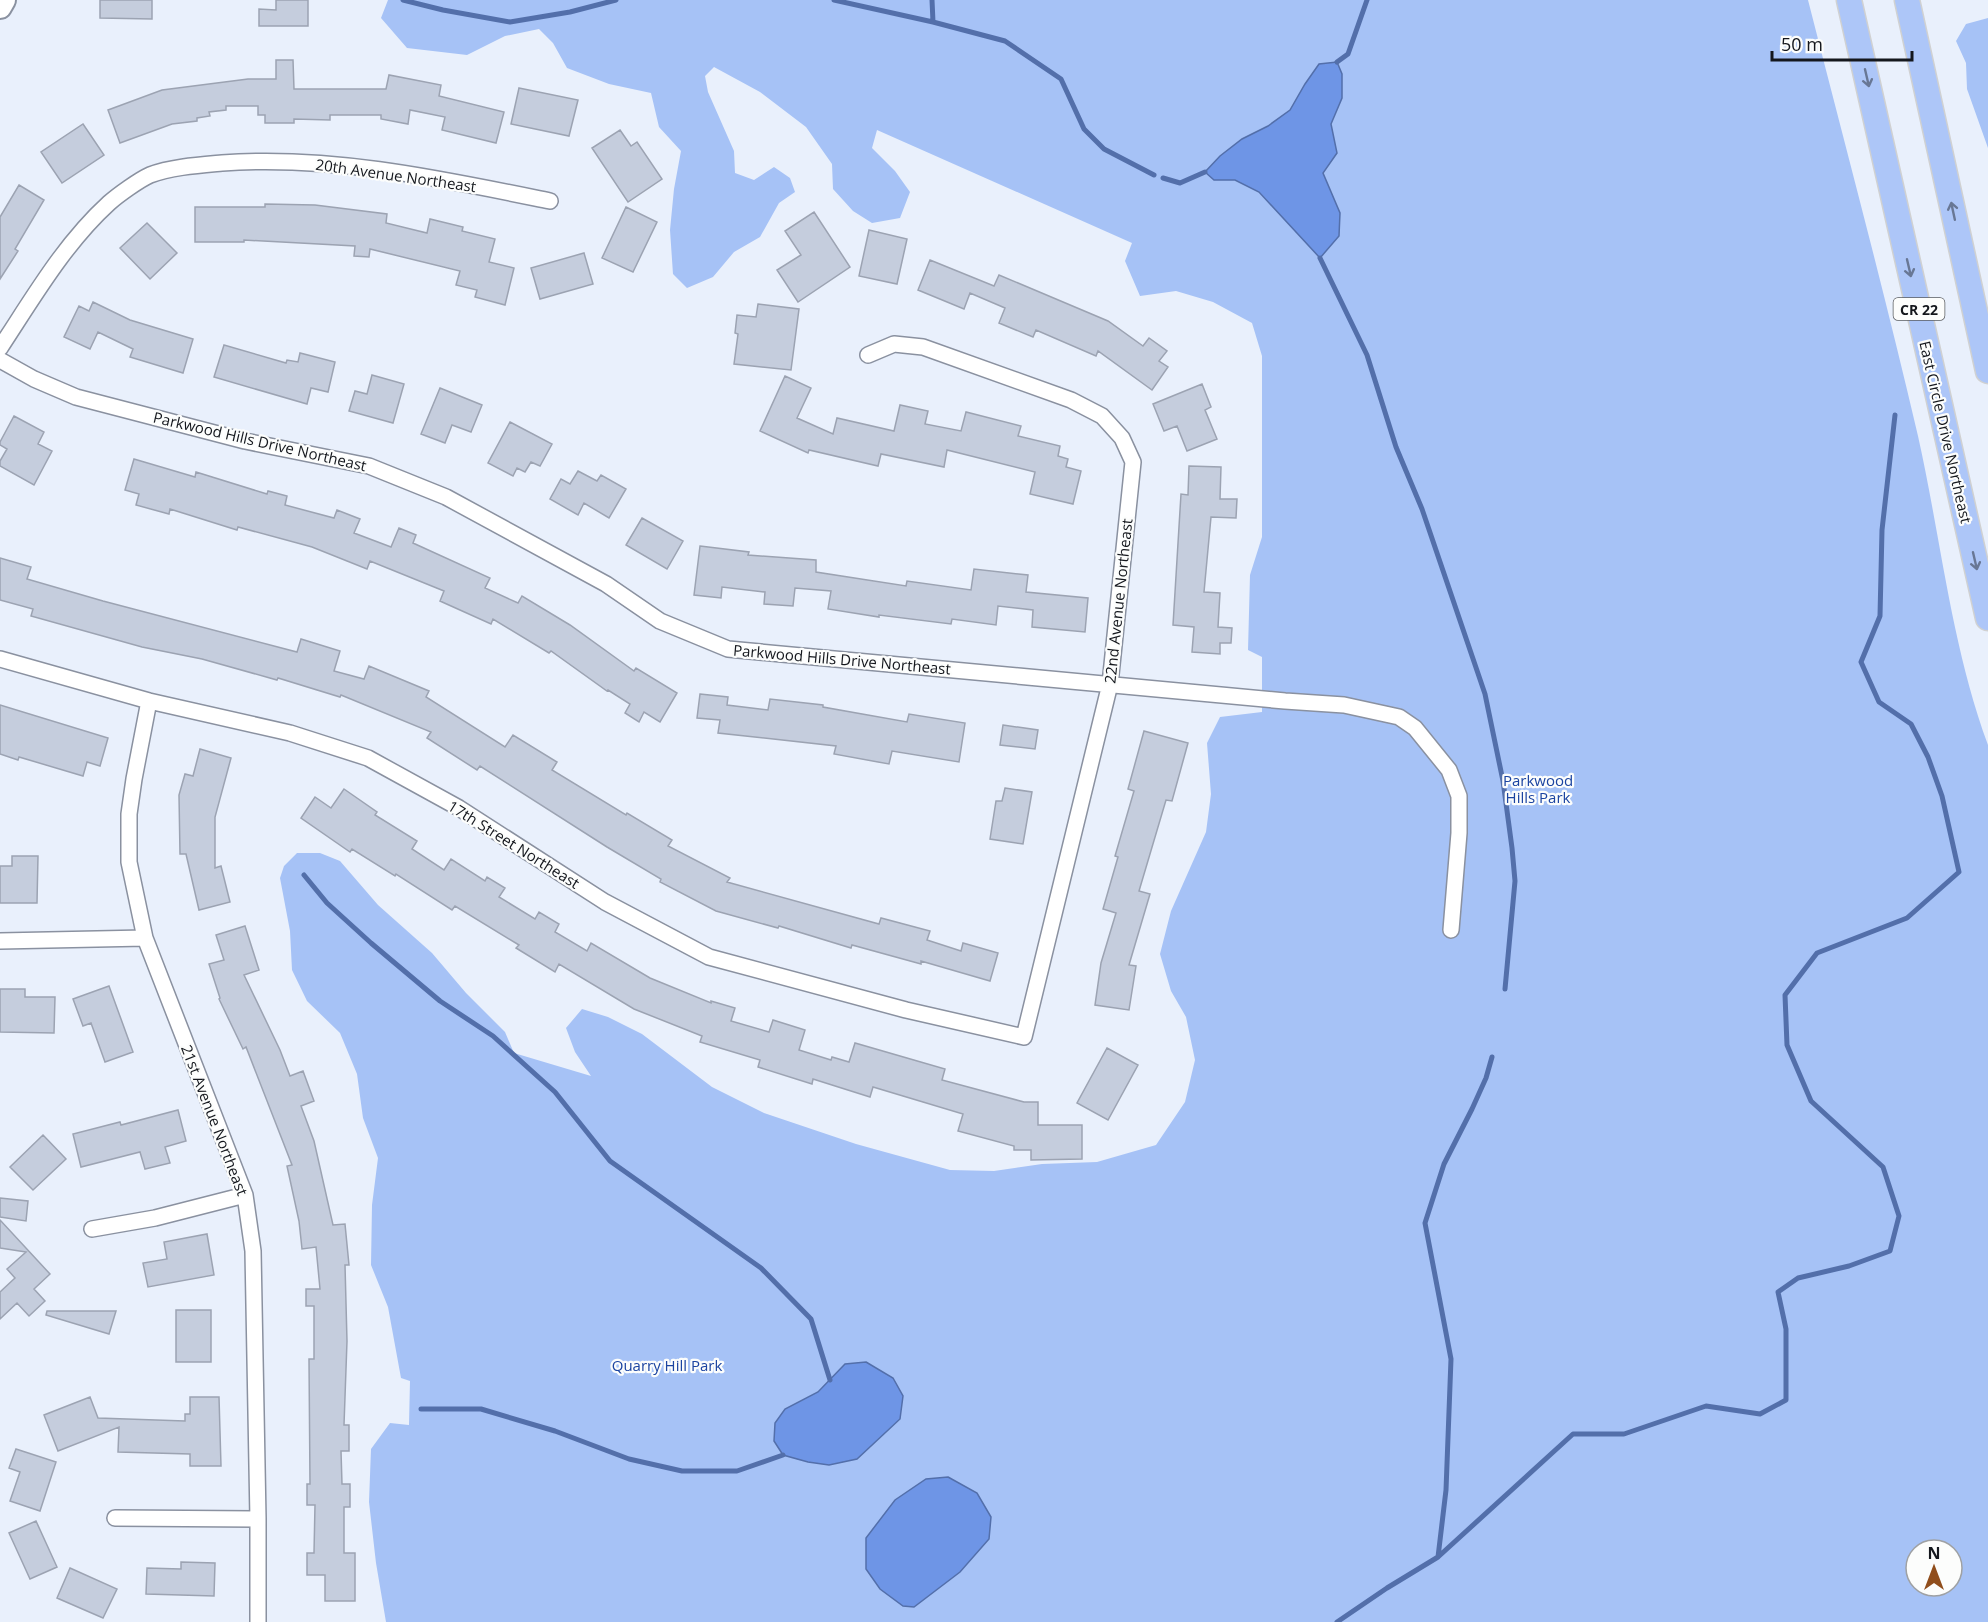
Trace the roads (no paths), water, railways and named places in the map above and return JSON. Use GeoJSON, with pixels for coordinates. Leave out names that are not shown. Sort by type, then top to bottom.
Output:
{"type":"FeatureCollection","features":[{"type":"Feature","properties":{"kind":"main road"},"geometry":{"type":"LineString","coordinates":[[0,7],[4,0]]}},
{"type":"Feature","properties":{"kind":"main road","name":"East Circle Drive Northeast"},"geometry":{"type":"LineString","coordinates":[[1849,0],[1988,618]]}},
{"type":"Feature","properties":{"kind":"main road"},"geometry":{"type":"LineString","coordinates":[[1907,0],[1988,371]]}},
{"type":"Feature","properties":{"kind":"street","name":"20th Avenue Northeast"},"geometry":{"type":"LineString","coordinates":[[0,348],[66,250],[110,202],[150,176],[194,166],[261,161],[343,165],[434,178],[550,201]]}},
{"type":"Feature","properties":{"kind":"street","name":"22nd Avenue Northeast"},"geometry":{"type":"LineString","coordinates":[[868,355],[894,345],[922,347],[1071,400],[1102,416],[1122,438],[1133,462],[1110,684],[1024,1037]]}},
{"type":"Feature","properties":{"kind":"street","name":"Parkwood Hills Drive Northeast"},"geometry":{"type":"LineString","coordinates":[[0,360],[34,379],[76,396],[245,441],[369,466],[446,497],[606,584],[660,621],[728,649],[1344,705],[1399,717],[1415,728],[1449,770],[1459,796],[1459,833],[1451,930]]}},
{"type":"Feature","properties":{"kind":"street","name":"17th Street Northeast"},"geometry":{"type":"LineString","coordinates":[[0,659],[149,700],[290,733],[368,758],[459,808],[605,902],[709,957],[906,1010],[1024,1037]]}},
{"type":"Feature","properties":{"kind":"street","name":"21st Avenue Northeast"},"geometry":{"type":"LineString","coordinates":[[149,700],[129,814],[129,862],[145,938],[244,1195],[253,1251],[258,1622]]}},
{"type":"Feature","properties":{"kind":"street"},"geometry":{"type":"LineString","coordinates":[[0,941],[145,938]]}},
{"type":"Feature","properties":{"kind":"street"},"geometry":{"type":"LineString","coordinates":[[92,1229],[155,1218],[244,1195]]}},
{"type":"Feature","properties":{"kind":"street"},"geometry":{"type":"LineString","coordinates":[[115,1518],[258,1520]]}},
{"type":"Feature","properties":{"kind":"waterway"},"geometry":{"type":"LineString","coordinates":[[403,0],[510,22],[570,12],[616,0]]}},
{"type":"Feature","properties":{"kind":"waterway"},"geometry":{"type":"LineString","coordinates":[[834,0],[1005,41],[1061,79],[1084,129],[1104,149],[1154,175]]}},
{"type":"Feature","properties":{"kind":"waterway"},"geometry":{"type":"LineString","coordinates":[[932,0],[933,22]]}},
{"type":"Feature","properties":{"kind":"waterway"},"geometry":{"type":"LineString","coordinates":[[1337,62],[1348,54],[1367,0]]}},
{"type":"Feature","properties":{"kind":"waterway"},"geometry":{"type":"LineString","coordinates":[[1163,178],[1180,183],[1205,172]]}},
{"type":"Feature","properties":{"kind":"waterway"},"geometry":{"type":"LineString","coordinates":[[1320,258],[1367,355],[1396,447],[1422,509],[1485,694],[1503,781],[1515,881],[1505,989]]}},
{"type":"Feature","properties":{"kind":"waterway"},"geometry":{"type":"LineString","coordinates":[[1337,1622],[1438,1557],[1573,1434],[1624,1434],[1706,1406],[1760,1414],[1786,1400],[1786,1329],[1778,1292],[1798,1278],[1849,1266],[1890,1251],[1899,1216],[1883,1167],[1811,1101],[1787,1045],[1785,995],[1817,953],[1907,918],[1959,872],[1942,796],[1928,757],[1911,724],[1879,702],[1861,662],[1880,616],[1882,530],[1895,415]]}},
{"type":"Feature","properties":{"kind":"waterway"},"geometry":{"type":"LineString","coordinates":[[304,875],[327,903],[371,943],[440,1001],[493,1036],[555,1092],[610,1161],[761,1268],[811,1319],[830,1380]]}},
{"type":"Feature","properties":{"kind":"waterway"},"geometry":{"type":"LineString","coordinates":[[1438,1557],[1446,1490],[1451,1359],[1425,1223],[1444,1164],[1486,1078],[1492,1057]]}},
{"type":"Feature","properties":{"kind":"waterway"},"geometry":{"type":"LineString","coordinates":[[421,1409],[481,1409],[555,1431],[629,1459],[682,1471],[737,1471],[783,1455]]}},
{"type":"Feature","properties":{"kind":"park label","name":"Parkwood Hills Park"},"geometry":{"type":"Point","coordinates":[1538,788]}},
{"type":"Feature","properties":{"kind":"park label","name":"Quarry Hill Park"},"geometry":{"type":"Point","coordinates":[667,1365]}}]}
